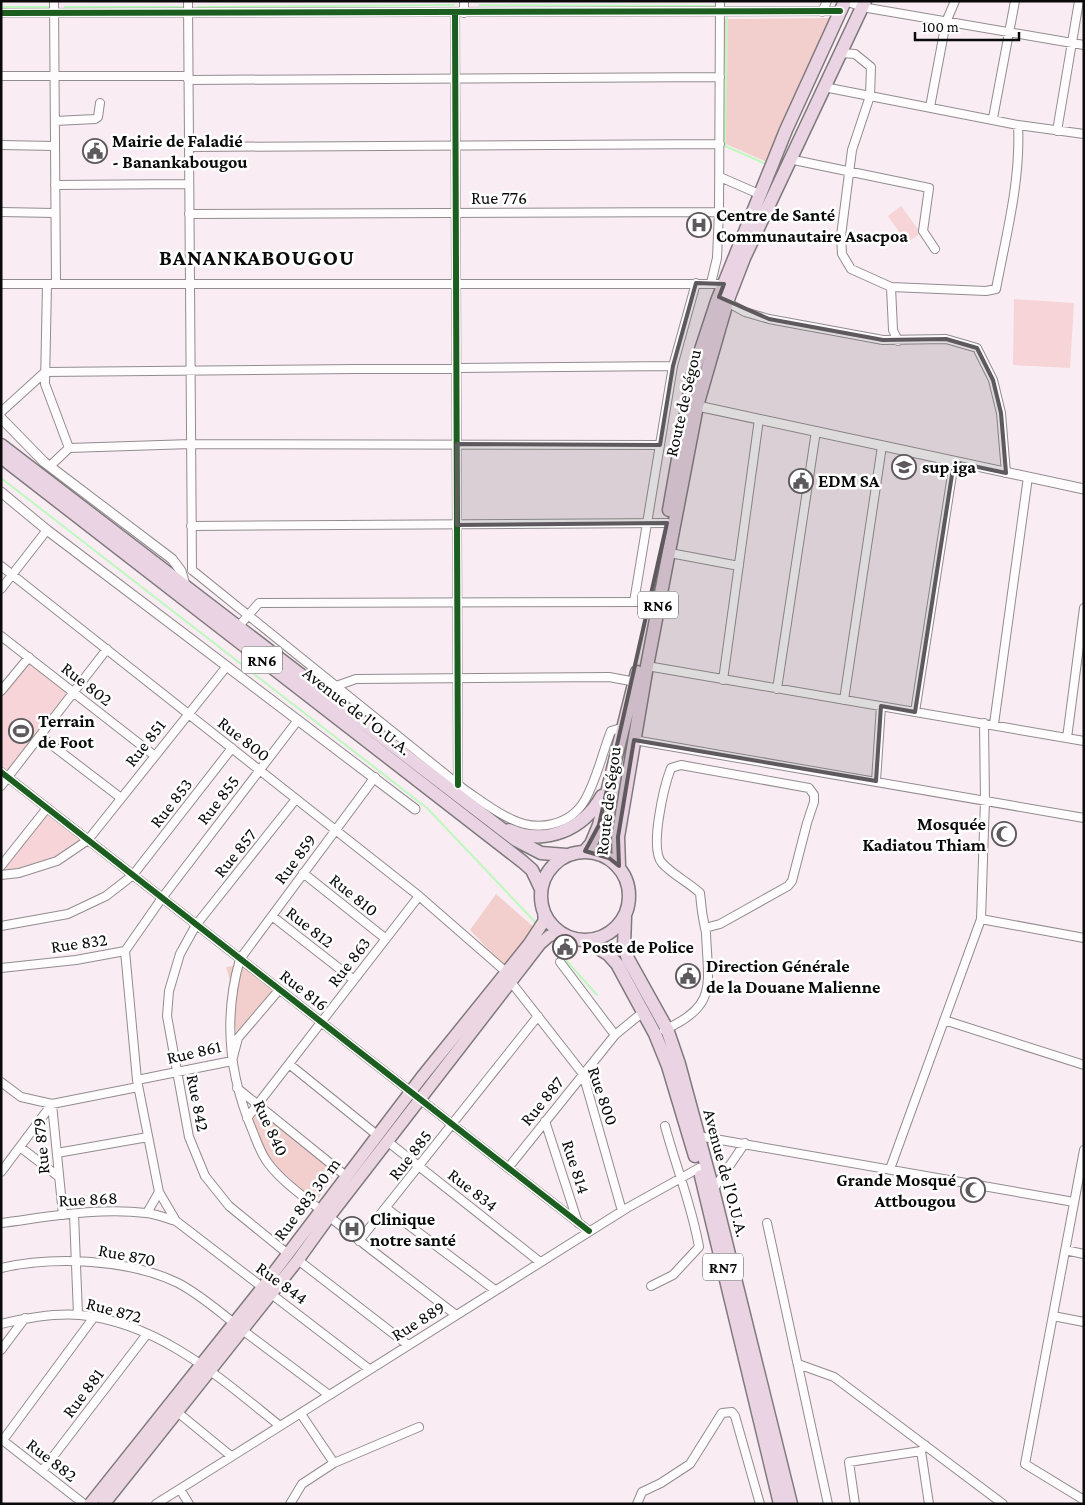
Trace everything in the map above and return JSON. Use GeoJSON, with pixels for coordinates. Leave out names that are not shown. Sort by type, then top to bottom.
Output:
{"type":"FeatureCollection","features":[{"type":"Feature","properties":{"kind":"highway","name":"Route de Ségou"},"geometry":{"type":"LineString","coordinates":[[585,851],[591,844],[599,825],[636,682],[650,602],[692,405],[727,302],[790,159],[863,4]]}},
{"type":"Feature","properties":{"kind":"highway","name":"Route de Ségou"},"geometry":{"type":"LineString","coordinates":[[619,866],[618,837],[647,666],[670,553],[692,405],[693,374],[717,284],[844,5]]}},
{"type":"Feature","properties":{"kind":"highway","name":"Avenue de l'O.U.A."},"geometry":{"type":"LineString","coordinates":[[1,445],[238,627],[452,786],[492,823],[535,851],[550,855],[566,855]]}},
{"type":"Feature","properties":{"kind":"highway","name":"Avenue de l'O.U.A."},"geometry":{"type":"LineString","coordinates":[[1,457],[523,862],[532,870],[541,889]]}},
{"type":"Feature","properties":{"kind":"highway","name":"RN6"},"geometry":{"type":"LineString","coordinates":[[492,823],[532,837],[550,836],[576,826],[595,808],[612,774]]}},
{"type":"Feature","properties":{"kind":"highway","name":"Route de Ségou"},"geometry":{"type":"LineString","coordinates":[[585,851],[597,853],[619,866]]}},
{"type":"Feature","properties":{"kind":"highway"},"geometry":{"type":"LineString","coordinates":[[585,851],[566,855],[547,873],[541,889],[544,913],[554,927],[572,938],[585,940],[608,934],[624,917],[630,896],[625,875],[619,866]]}},
{"type":"Feature","properties":{"kind":"highway","name":"Avenue de l'O.U.A."},"geometry":{"type":"LineString","coordinates":[[624,917],[624,946],[628,959],[661,1031],[698,1136],[790,1504]]}},
{"type":"Feature","properties":{"kind":"highway","name":"Avenue de l'O.U.A."},"geometry":{"type":"LineString","coordinates":[[585,940],[608,954],[617,964],[643,1012],[661,1031],[668,1066],[699,1168],[780,1504]]}},
{"type":"Feature","properties":{"kind":"main road","name":"Rue 883 30 m"},"geometry":{"type":"LineString","coordinates":[[90,1504],[267,1290],[288,1254],[325,1213],[346,1176],[382,1138],[506,971],[538,932],[544,921],[544,913]]}},
{"type":"Feature","properties":{"kind":"main road"},"geometry":{"type":"LineString","coordinates":[[425,1082],[511,982],[540,944],[549,936],[561,933]]}},
{"type":"Feature","properties":{"kind":"main road"},"geometry":{"type":"LineString","coordinates":[[267,1290],[298,1260],[325,1213],[382,1138]]}},
{"type":"Feature","properties":{"kind":"main road"},"geometry":{"type":"LineString","coordinates":[[104,1504],[176,1411],[206,1366]]}},
{"type":"Feature","properties":{"kind":"street"},"geometry":{"type":"LineString","coordinates":[[54,1],[55,213],[45,384],[69,448]]}},
{"type":"Feature","properties":{"kind":"street"},"geometry":{"type":"LineString","coordinates":[[167,572],[192,570],[188,1]]}},
{"type":"Feature","properties":{"kind":"street"},"geometry":{"type":"LineString","coordinates":[[464,1],[464,13]]}},
{"type":"Feature","properties":{"kind":"street"},"geometry":{"type":"LineString","coordinates":[[1,284],[717,284],[720,177],[720,1]]}},
{"type":"Feature","properties":{"kind":"street"},"geometry":{"type":"LineString","coordinates":[[822,12],[827,1]]}},
{"type":"Feature","properties":{"kind":"street"},"geometry":{"type":"LineString","coordinates":[[930,107],[946,22],[955,1]]}},
{"type":"Feature","properties":{"kind":"street"},"geometry":{"type":"LineString","coordinates":[[992,118],[1015,1]]}},
{"type":"Feature","properties":{"kind":"street"},"geometry":{"type":"LineString","coordinates":[[1057,131],[1079,1]]}},
{"type":"Feature","properties":{"kind":"street"},"geometry":{"type":"LineString","coordinates":[[1,13],[822,12],[844,5],[863,4],[946,22],[1084,45]]}},
{"type":"Feature","properties":{"kind":"street"},"geometry":{"type":"LineString","coordinates":[[455,13],[458,679],[452,786],[465,790]]}},
{"type":"Feature","properties":{"kind":"street"},"geometry":{"type":"LineString","coordinates":[[840,53],[855,54],[870,67],[870,96],[852,150],[841,236],[842,254],[851,269],[891,287],[996,290],[1013,200],[1019,141],[1018,125]]}},
{"type":"Feature","properties":{"kind":"street"},"geometry":{"type":"LineString","coordinates":[[1,76],[456,79],[720,77]]}},
{"type":"Feature","properties":{"kind":"street"},"geometry":{"type":"LineString","coordinates":[[824,87],[992,118],[1018,125],[1084,134]]}},
{"type":"Feature","properties":{"kind":"street"},"geometry":{"type":"LineString","coordinates":[[55,121],[95,119],[98,116],[100,103]]}},
{"type":"Feature","properties":{"kind":"street"},"geometry":{"type":"LineString","coordinates":[[189,147],[720,144]]}},
{"type":"Feature","properties":{"kind":"street"},"geometry":{"type":"LineString","coordinates":[[1,146],[55,146]]}},
{"type":"Feature","properties":{"kind":"street"},"geometry":{"type":"LineString","coordinates":[[790,159],[930,188],[923,231],[935,249]]}},
{"type":"Feature","properties":{"kind":"street"},"geometry":{"type":"LineString","coordinates":[[720,177],[759,194]]}},
{"type":"Feature","properties":{"kind":"street"},"geometry":{"type":"LineString","coordinates":[[55,184],[189,184]]}},
{"type":"Feature","properties":{"kind":"street"},"geometry":{"type":"LineString","coordinates":[[1,212],[55,213]]}},
{"type":"Feature","properties":{"kind":"street","name":"Rue 776"},"geometry":{"type":"LineString","coordinates":[[189,214],[719,212]]}},
{"type":"Feature","properties":{"kind":"street"},"geometry":{"type":"LineString","coordinates":[[634,602],[673,366],[696,283]]}},
{"type":"Feature","properties":{"kind":"street"},"geometry":{"type":"LineString","coordinates":[[891,287],[893,330],[898,341]]}},
{"type":"Feature","properties":{"kind":"street"},"geometry":{"type":"LineString","coordinates":[[727,302],[745,312],[769,319],[883,340],[946,339],[977,348],[993,380],[1001,413],[1006,473]]}},
{"type":"Feature","properties":{"kind":"street"},"geometry":{"type":"LineString","coordinates":[[1,412],[45,372],[190,369],[457,369],[673,366]]}},
{"type":"Feature","properties":{"kind":"street"},"geometry":{"type":"LineString","coordinates":[[692,405],[1084,489]]}},
{"type":"Feature","properties":{"kind":"street"},"geometry":{"type":"LineString","coordinates":[[1,418],[50,466],[172,559],[180,572],[185,586]]}},
{"type":"Feature","properties":{"kind":"street"},"geometry":{"type":"LineString","coordinates":[[723,680],[759,419]]}},
{"type":"Feature","properties":{"kind":"street"},"geometry":{"type":"LineString","coordinates":[[777,689],[816,431]]}},
{"type":"Feature","properties":{"kind":"street"},"geometry":{"type":"LineString","coordinates":[[50,466],[69,448],[191,444],[660,445]]}},
{"type":"Feature","properties":{"kind":"street"},"geometry":{"type":"LineString","coordinates":[[844,700],[882,446]]}},
{"type":"Feature","properties":{"kind":"street"},"geometry":{"type":"LineString","coordinates":[[915,712],[954,462]]}},
{"type":"Feature","properties":{"kind":"street"},"geometry":{"type":"LineString","coordinates":[[994,724],[1028,477]]}},
{"type":"Feature","properties":{"kind":"street"},"geometry":{"type":"LineString","coordinates":[[1,492],[48,530],[414,809]]}},
{"type":"Feature","properties":{"kind":"street"},"geometry":{"type":"LineString","coordinates":[[192,526],[667,523]]}},
{"type":"Feature","properties":{"kind":"street"},"geometry":{"type":"LineString","coordinates":[[1,589],[48,530]]}},
{"type":"Feature","properties":{"kind":"street"},"geometry":{"type":"LineString","coordinates":[[670,553],[739,566]]}},
{"type":"Feature","properties":{"kind":"street","name":"Rue 800"},"geometry":{"type":"LineString","coordinates":[[1,566],[419,896],[506,971]]}},
{"type":"Feature","properties":{"kind":"street","name":"Avenue de l'O.U.A."},"geometry":{"type":"LineString","coordinates":[[192,570],[336,686],[452,786],[465,790],[511,820],[532,826],[556,824],[578,810],[585,801],[612,731],[624,727]]}},
{"type":"Feature","properties":{"kind":"street"},"geometry":{"type":"LineString","coordinates":[[238,627],[259,603],[650,602]]}},
{"type":"Feature","properties":{"kind":"street"},"geometry":{"type":"LineString","coordinates":[[1066,738],[1084,608]]}},
{"type":"Feature","properties":{"kind":"street","name":"Rue 802"},"geometry":{"type":"LineString","coordinates":[[1,636],[154,756]]}},
{"type":"Feature","properties":{"kind":"street"},"geometry":{"type":"LineString","coordinates":[[1,786],[106,649]]}},
{"type":"Feature","properties":{"kind":"street"},"geometry":{"type":"LineString","coordinates":[[1,691],[29,657]]}},
{"type":"Feature","properties":{"kind":"street","name":"Rue 851"},"geometry":{"type":"LineString","coordinates":[[1,875],[19,873],[57,861],[88,840],[227,666]]}},
{"type":"Feature","properties":{"kind":"street"},"geometry":{"type":"LineString","coordinates":[[647,666],[994,724],[1084,741]]}},
{"type":"Feature","properties":{"kind":"street"},"geometry":{"type":"LineString","coordinates":[[336,686],[356,680],[609,678],[636,682]]}},
{"type":"Feature","properties":{"kind":"street"},"geometry":{"type":"LineString","coordinates":[[876,781],[881,706]]}},
{"type":"Feature","properties":{"kind":"street","name":"Rue 855"},"geometry":{"type":"LineString","coordinates":[[162,898],[298,720]]}},
{"type":"Feature","properties":{"kind":"street"},"geometry":{"type":"LineString","coordinates":[[890,1169],[980,919],[985,800],[984,723]]}},
{"type":"Feature","properties":{"kind":"street"},"geometry":{"type":"LineString","coordinates":[[40,736],[121,798]]}},
{"type":"Feature","properties":{"kind":"street"},"geometry":{"type":"LineString","coordinates":[[634,740],[1084,818]]}},
{"type":"Feature","properties":{"kind":"street","name":"Rue 853"},"geometry":{"type":"LineString","coordinates":[[1,926],[68,914],[106,896],[133,875],[232,748]]}},
{"type":"Feature","properties":{"kind":"street"},"geometry":{"type":"LineString","coordinates":[[661,1031],[689,1017],[700,1008],[706,996],[708,984],[705,928],[700,893],[662,862],[657,852],[656,839],[667,778],[671,768],[681,765],[809,788],[814,795],[814,802],[792,881],[788,886],[720,924],[705,928]]}},
{"type":"Feature","properties":{"kind":"street","name":"Rue 816"},"geometry":{"type":"LineString","coordinates":[[1,772],[589,1231]]}},
{"type":"Feature","properties":{"kind":"street","name":"Rue 859"},"geometry":{"type":"LineString","coordinates":[[240,959],[375,778]]}},
{"type":"Feature","properties":{"kind":"street","name":"Rue 857"},"geometry":{"type":"LineString","coordinates":[[196,925],[296,799]]}},
{"type":"Feature","properties":{"kind":"street"},"geometry":{"type":"LineString","coordinates":[[1,866],[47,808]]}},
{"type":"Feature","properties":{"kind":"street","name":"Rue 810"},"geometry":{"type":"LineString","coordinates":[[303,873],[386,939]]}},
{"type":"Feature","properties":{"kind":"street","name":"Rue 863"},"geometry":{"type":"LineString","coordinates":[[247,1118],[419,896]]}},
{"type":"Feature","properties":{"kind":"street","name":"Rue 832"},"geometry":{"type":"LineString","coordinates":[[1,968],[76,960],[125,952],[162,898]]}},
{"type":"Feature","properties":{"kind":"street","name":"Rue 812"},"geometry":{"type":"LineString","coordinates":[[272,916],[354,980]]}},
{"type":"Feature","properties":{"kind":"street"},"geometry":{"type":"LineString","coordinates":[[980,919],[1084,938]]}},
{"type":"Feature","properties":{"kind":"street","name":"Rue 842"},"geometry":{"type":"LineString","coordinates":[[196,925],[180,954],[169,991],[166,1016],[188,1137],[205,1176],[229,1206],[288,1254]]}},
{"type":"Feature","properties":{"kind":"street"},"geometry":{"type":"LineString","coordinates":[[125,952],[138,1084],[148,1137],[159,1192],[176,1221]]}},
{"type":"Feature","properties":{"kind":"street","name":"Rue 840"},"geometry":{"type":"LineString","coordinates":[[240,959],[233,982],[228,1030],[232,1061],[237,1088],[247,1118],[267,1162],[281,1177],[359,1241],[456,1315]]}},
{"type":"Feature","properties":{"kind":"street"},"geometry":{"type":"LineString","coordinates":[[560,962],[615,1035]]}},
{"type":"Feature","properties":{"kind":"street","name":"Rue 800"},"geometry":{"type":"LineString","coordinates":[[511,982],[583,1074],[622,1211]]}},
{"type":"Feature","properties":{"kind":"street","name":"Rue 861"},"geometry":{"type":"LineString","coordinates":[[52,1104],[138,1084],[177,1072],[232,1061],[238,1038],[280,990]]}},
{"type":"Feature","properties":{"kind":"street","name":"Rue 887"},"geometry":{"type":"LineString","coordinates":[[508,1168],[615,1035],[643,1012]]}},
{"type":"Feature","properties":{"kind":"street","name":"Rue 885"},"geometry":{"type":"LineString","coordinates":[[359,1241],[420,1168],[538,1016]]}},
{"type":"Feature","properties":{"kind":"street"},"geometry":{"type":"LineString","coordinates":[[944,1020],[1084,1065]]}},
{"type":"Feature","properties":{"kind":"street","name":"Rue 834"},"geometry":{"type":"LineString","coordinates":[[289,1064],[540,1262]]}},
{"type":"Feature","properties":{"kind":"street"},"geometry":{"type":"LineString","coordinates":[[1,1172],[52,1104],[21,1097],[2,1084]]}},
{"type":"Feature","properties":{"kind":"street"},"geometry":{"type":"LineString","coordinates":[[237,1088],[346,1176]]}},
{"type":"Feature","properties":{"kind":"street","name":"Rue 879"},"geometry":{"type":"LineString","coordinates":[[52,1104],[63,1215]]}},
{"type":"Feature","properties":{"kind":"street","name":"Rue 814"},"geometry":{"type":"LineString","coordinates":[[545,1121],[578,1223]]}},
{"type":"Feature","properties":{"kind":"street"},"geometry":{"type":"LineString","coordinates":[[652,1286],[673,1275],[699,1247],[694,1218],[679,1178],[665,1126]]}},
{"type":"Feature","properties":{"kind":"street"},"geometry":{"type":"LineString","coordinates":[[698,1136],[1074,1202]]}},
{"type":"Feature","properties":{"kind":"street"},"geometry":{"type":"LineString","coordinates":[[57,1153],[148,1137]]}},
{"type":"Feature","properties":{"kind":"street"},"geometry":{"type":"LineString","coordinates":[[713,1190],[745,1144]]}},
{"type":"Feature","properties":{"kind":"street"},"geometry":{"type":"LineString","coordinates":[[20,1147],[59,1177]]}},
{"type":"Feature","properties":{"kind":"street"},"geometry":{"type":"LineString","coordinates":[[1084,1150],[1081,1184],[1074,1202],[1025,1464],[1084,1500]]}},
{"type":"Feature","properties":{"kind":"street","name":"Rue 889"},"geometry":{"type":"LineString","coordinates":[[156,1504],[589,1231],[699,1168]]}},
{"type":"Feature","properties":{"kind":"street"},"geometry":{"type":"LineString","coordinates":[[147,1212],[159,1192]]}},
{"type":"Feature","properties":{"kind":"street"},"geometry":{"type":"LineString","coordinates":[[386,1208],[496,1290]]}},
{"type":"Feature","properties":{"kind":"street","name":"Rue 868"},"geometry":{"type":"LineString","coordinates":[[1,1223],[74,1214],[147,1212],[176,1221]]}},
{"type":"Feature","properties":{"kind":"street"},"geometry":{"type":"LineString","coordinates":[[74,1214],[78,1315]]}},
{"type":"Feature","properties":{"kind":"street","name":"Rue 844"},"geometry":{"type":"LineString","coordinates":[[176,1221],[369,1369]]}},
{"type":"Feature","properties":{"kind":"street"},"geometry":{"type":"LineString","coordinates":[[767,1223],[828,1504]]}},
{"type":"Feature","properties":{"kind":"street"},"geometry":{"type":"LineString","coordinates":[[1065,1250],[1084,1254]]}},
{"type":"Feature","properties":{"kind":"street"},"geometry":{"type":"LineString","coordinates":[[298,1260],[408,1345]]}},
{"type":"Feature","properties":{"kind":"street","name":"Rue 870"},"geometry":{"type":"LineString","coordinates":[[1,1268],[76,1262],[128,1267],[177,1283],[204,1298],[329,1395]]}},
{"type":"Feature","properties":{"kind":"street","name":"Rue 872"},"geometry":{"type":"LineString","coordinates":[[1,1324],[25,1318],[78,1315],[115,1322],[171,1344],[206,1366],[280,1426]]}},
{"type":"Feature","properties":{"kind":"street"},"geometry":{"type":"LineString","coordinates":[[1053,1316],[1084,1322]]}},
{"type":"Feature","properties":{"kind":"street"},"geometry":{"type":"LineString","coordinates":[[2,1440],[94,1317]]}},
{"type":"Feature","properties":{"kind":"street"},"geometry":{"type":"LineString","coordinates":[[1,1350],[25,1318]]}},
{"type":"Feature","properties":{"kind":"street","name":"Rue 881"},"geometry":{"type":"LineString","coordinates":[[42,1471],[147,1334]]}},
{"type":"Feature","properties":{"kind":"street"},"geometry":{"type":"LineString","coordinates":[[798,1364],[834,1377],[923,1448],[1003,1504]]}},
{"type":"Feature","properties":{"kind":"street"},"geometry":{"type":"LineString","coordinates":[[176,1411],[231,1456]]}},
{"type":"Feature","properties":{"kind":"street"},"geometry":{"type":"LineString","coordinates":[[637,1504],[642,1492],[661,1483],[690,1464],[722,1414],[732,1412],[735,1416],[760,1504]]}},
{"type":"Feature","properties":{"kind":"street"},"geometry":{"type":"LineString","coordinates":[[301,1414],[334,1463]]}},
{"type":"Feature","properties":{"kind":"street"},"geometry":{"type":"LineString","coordinates":[[290,1504],[302,1484],[334,1463],[419,1427]]}},
{"type":"Feature","properties":{"kind":"street","name":"Rue 882"},"geometry":{"type":"LineString","coordinates":[[2,1440],[84,1504]]}},
{"type":"Feature","properties":{"kind":"street"},"geometry":{"type":"LineString","coordinates":[[855,1504],[849,1462],[923,1448]]}},
{"type":"Feature","properties":{"kind":"street"},"geometry":{"type":"LineString","coordinates":[[923,1448],[930,1504]]}},
{"type":"Feature","properties":{"kind":"street"},"geometry":{"type":"LineString","coordinates":[[180,1489],[189,1504]]}},
{"type":"Feature","properties":{"kind":"highlighted area"},"geometry":{"type":"Polygon","coordinates":[[[696,283],[724,284],[719,297],[769,319],[883,340],[946,339],[977,348],[993,380],[1001,413],[1006,473],[954,462],[915,712],[881,706],[876,781],[634,740],[618,837],[619,866],[609,858],[585,851],[599,825],[667,523],[457,525],[457,444],[660,445],[673,366],[696,283]]]}},
{"type":"Feature","properties":{"kind":"shaded area"},"geometry":{"type":"Polygon","coordinates":[[[831,18],[769,163],[726,144],[724,19],[831,18]]]}},
{"type":"Feature","properties":{"kind":"shaded area"},"geometry":{"type":"Polygon","coordinates":[[[901,206],[921,233],[907,243],[888,216],[901,206]]]}},
{"type":"Feature","properties":{"kind":"shaded area"},"geometry":{"type":"Polygon","coordinates":[[[1014,299],[1074,303],[1070,368],[1013,365],[1014,299]]]}},
{"type":"Feature","properties":{"kind":"shaded area","name":"Terrain de Foot"},"geometry":{"type":"Polygon","coordinates":[[[29,661],[69,693],[8,773],[1,768],[1,694],[29,661]]]}},
{"type":"Feature","properties":{"kind":"shaded area"},"geometry":{"type":"Polygon","coordinates":[[[49,809],[87,838],[47,862],[1,873],[1,860],[49,809]]]}},
{"type":"Feature","properties":{"kind":"shaded area"},"geometry":{"type":"Polygon","coordinates":[[[496,894],[536,929],[504,966],[470,930],[496,894]]]}},
{"type":"Feature","properties":{"kind":"shaded area"},"geometry":{"type":"Polygon","coordinates":[[[246,964],[277,992],[238,1038],[234,1022],[236,1001],[226,967],[246,964]]]}},
{"type":"Feature","properties":{"kind":"shaded area"},"geometry":{"type":"Polygon","coordinates":[[[259,1110],[336,1172],[316,1202],[271,1162],[249,1118],[259,1110]]]}},
{"type":"Feature","properties":{"kind":"waterway"},"geometry":{"type":"LineString","coordinates":[[198,7],[454,5]]}},
{"type":"Feature","properties":{"kind":"waterway"},"geometry":{"type":"LineString","coordinates":[[479,5],[715,6]]}},
{"type":"Feature","properties":{"kind":"waterway"},"geometry":{"type":"LineString","coordinates":[[1,7],[51,7]]}},
{"type":"Feature","properties":{"kind":"waterway"},"geometry":{"type":"LineString","coordinates":[[65,7],[182,7]]}},
{"type":"Feature","properties":{"kind":"waterway"},"geometry":{"type":"LineString","coordinates":[[727,18],[725,146],[766,164]]}},
{"type":"Feature","properties":{"kind":"waterway"},"geometry":{"type":"LineString","coordinates":[[1,478],[427,808],[536,923]]}},
{"type":"Feature","properties":{"kind":"waterway"},"geometry":{"type":"LineString","coordinates":[[556,949],[597,995]]}},
{"type":"Feature","properties":{"kind":"cycle path"},"geometry":{"type":"LineString","coordinates":[[1,13],[840,11]]}},
{"type":"Feature","properties":{"kind":"cycle path"},"geometry":{"type":"LineString","coordinates":[[455,13],[458,785]]}},
{"type":"Feature","properties":{"kind":"cycle path"},"geometry":{"type":"LineString","coordinates":[[1,772],[589,1231]]}},
{"type":"Feature","properties":{"kind":"place","name":"Mairie de Faladié - Banankabougou"},"geometry":{"type":"Point","coordinates":[95,151]}},
{"type":"Feature","properties":{"kind":"place","name":"Centre de Santé Communautaire Asacpoa"},"geometry":{"type":"Point","coordinates":[699,225]}},
{"type":"Feature","properties":{"kind":"place","name":"sup iga"},"geometry":{"type":"Point","coordinates":[904,467]}},
{"type":"Feature","properties":{"kind":"place","name":"EDM SA"},"geometry":{"type":"Point","coordinates":[801,481]}},
{"type":"Feature","properties":{"kind":"place","name":"Terrain de Foot"},"geometry":{"type":"Point","coordinates":[21,731]}},
{"type":"Feature","properties":{"kind":"place","name":"Mosquée Kadiatou Thiam"},"geometry":{"type":"Point","coordinates":[1004,834]}},
{"type":"Feature","properties":{"kind":"place","name":"Poste de Police"},"geometry":{"type":"Point","coordinates":[565,947]}},
{"type":"Feature","properties":{"kind":"place","name":"Direction Générale de la Douane Malienne"},"geometry":{"type":"Point","coordinates":[688,976]}},
{"type":"Feature","properties":{"kind":"place","name":"Grande Mosqué Attbougou"},"geometry":{"type":"Point","coordinates":[973,1190]}},
{"type":"Feature","properties":{"kind":"place","name":"Clinique notre santé"},"geometry":{"type":"Point","coordinates":[352,1229]}},
{"type":"Feature","properties":{"kind":"district","name":"BANANKABOUGOU"},"geometry":{"type":"Point","coordinates":[257,257]}}]}
